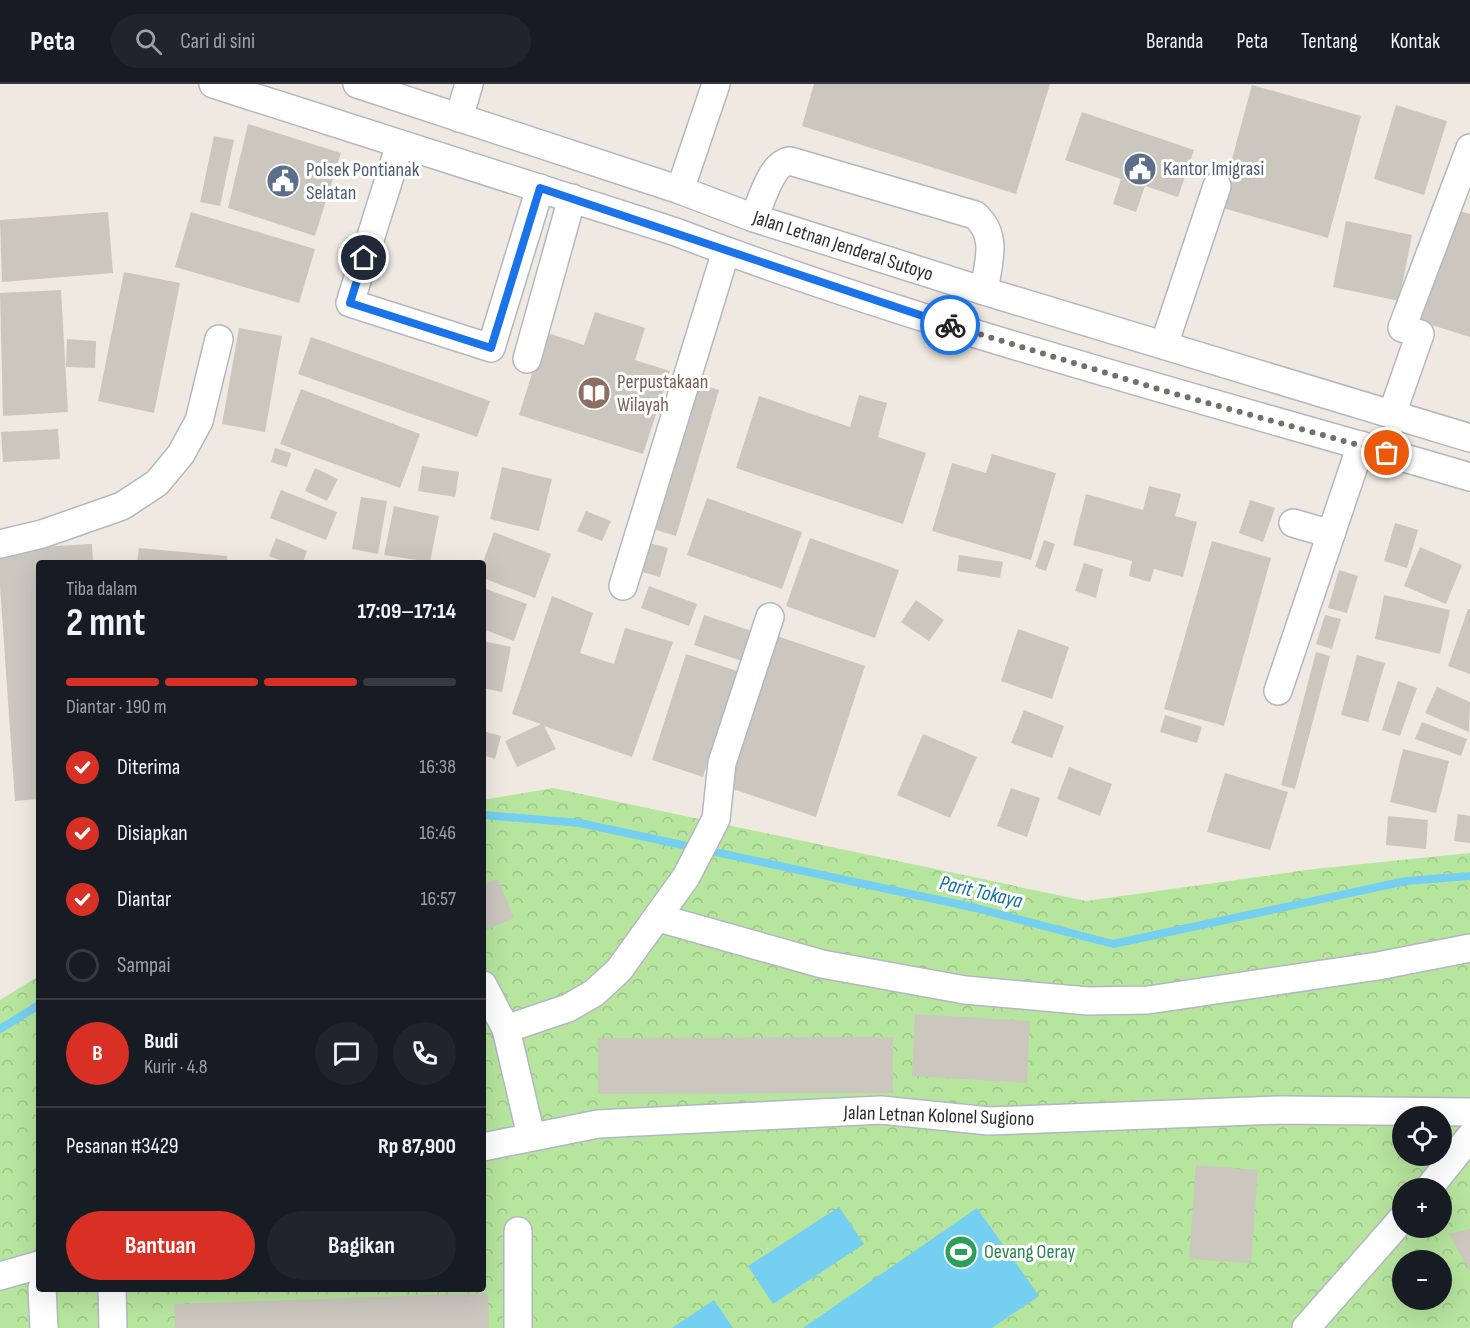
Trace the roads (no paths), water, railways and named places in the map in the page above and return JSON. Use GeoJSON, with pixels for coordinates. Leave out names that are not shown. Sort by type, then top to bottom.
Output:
{"type":"FeatureCollection","features":[{"type":"Feature","properties":{"kind":"street","name":"Jalan Letnan Jenderal Sutoyo"},"geometry":{"type":"LineString","coordinates":[[213,84],[572,198],[952,325],[1165,391],[1470,477]]}},
{"type":"Feature","properties":{"kind":"street","name":"Jalan Letnan Jenderal Sutoyo"},"geometry":{"type":"LineString","coordinates":[[357,84],[680,190],[754,218],[984,291],[1470,438]]}},
{"type":"Feature","properties":{"kind":"street"},"geometry":{"type":"LineString","coordinates":[[459,118],[469,84]]}},
{"type":"Feature","properties":{"kind":"street"},"geometry":{"type":"LineString","coordinates":[[680,190],[716,84]]}},
{"type":"Feature","properties":{"kind":"street"},"geometry":{"type":"LineString","coordinates":[[400,144],[350,303],[491,348],[540,188]]}},
{"type":"Feature","properties":{"kind":"street"},"geometry":{"type":"LineString","coordinates":[[1392,414],[1420,334],[1402,328],[1470,148]]}},
{"type":"Feature","properties":{"kind":"street"},"geometry":{"type":"LineString","coordinates":[[754,218],[776,170],[786,161],[975,215],[989,231],[991,241],[984,291]]}},
{"type":"Feature","properties":{"kind":"street"},"geometry":{"type":"LineString","coordinates":[[1164,345],[1217,186]]}},
{"type":"Feature","properties":{"kind":"street"},"geometry":{"type":"LineString","coordinates":[[527,358],[572,198]]}},
{"type":"Feature","properties":{"kind":"street"},"geometry":{"type":"LineString","coordinates":[[623,586],[726,251]]}},
{"type":"Feature","properties":{"kind":"street"},"geometry":{"type":"LineString","coordinates":[[0,544],[42,534],[122,506],[157,483],[181,453],[199,421],[219,339]]}},
{"type":"Feature","properties":{"kind":"street"},"geometry":{"type":"LineString","coordinates":[[1278,691],[1361,445]]}},
{"type":"Feature","properties":{"kind":"street"},"geometry":{"type":"LineString","coordinates":[[1293,523],[1331,534]]}},
{"type":"Feature","properties":{"kind":"street"},"geometry":{"type":"LineString","coordinates":[[506,1029],[568,1008],[594,993],[619,970],[659,918],[686,877],[714,824],[722,763],[770,617]]}},
{"type":"Feature","properties":{"kind":"street"},"geometry":{"type":"LineString","coordinates":[[659,918],[822,963],[965,990],[1088,1001],[1148,1000],[1378,966],[1470,948]]}},
{"type":"Feature","properties":{"kind":"street"},"geometry":{"type":"LineString","coordinates":[[486,991],[506,1029],[531,1136]]}},
{"type":"Feature","properties":{"kind":"street","name":"Jalan Letnan Kolonel Sugiono"},"geometry":{"type":"LineString","coordinates":[[486,1146],[598,1124],[881,1110],[989,1122],[1280,1110],[1470,1112]]}},
{"type":"Feature","properties":{"kind":"street"},"geometry":{"type":"LineString","coordinates":[[1437,1178],[1470,1137]]}},
{"type":"Feature","properties":{"kind":"street"},"geometry":{"type":"LineString","coordinates":[[1306,1328],[1392,1230]]}},
{"type":"Feature","properties":{"kind":"street"},"geometry":{"type":"LineString","coordinates":[[518,1231],[518,1328]]}},
{"type":"Feature","properties":{"kind":"street"},"geometry":{"type":"LineString","coordinates":[[0,1276],[36,1265]]}},
{"type":"Feature","properties":{"kind":"street"},"geometry":{"type":"LineString","coordinates":[[42,1292],[44,1328]]}},
{"type":"Feature","properties":{"kind":"street"},"geometry":{"type":"LineString","coordinates":[[112,1292],[113,1328]]}},
{"type":"Feature","properties":{"kind":"water"},"geometry":{"type":"Polygon","coordinates":[[[839,1207],[864,1244],[773,1304],[748,1266],[839,1207]]]}},
{"type":"Feature","properties":{"kind":"water","name":"Oevang Oeray"},"geometry":{"type":"Polygon","coordinates":[[[977,1208],[1039,1296],[992,1328],[803,1328],[977,1208]]]}},
{"type":"Feature","properties":{"kind":"water"},"geometry":{"type":"Polygon","coordinates":[[[714,1300],[733,1328],[672,1328],[714,1300]]]}},
{"type":"Feature","properties":{"kind":"waterway","name":"Parit Tokaya"},"geometry":{"type":"LineString","coordinates":[[486,815],[580,823],[976,908],[1113,944],[1406,881],[1470,876]]}},
{"type":"Feature","properties":{"kind":"waterway","name":"Parit Tokaya"},"geometry":{"type":"LineString","coordinates":[[0,1029],[36,1007]]}},
{"type":"Feature","properties":{"kind":"place","name":"Kantor Imigrasi"},"geometry":{"type":"Point","coordinates":[1140,169]}},
{"type":"Feature","properties":{"kind":"place","name":"Polsek Pontianak Selatan"},"geometry":{"type":"Point","coordinates":[283,181]}},
{"type":"Feature","properties":{"kind":"place","name":"Perpustakaan Wilayah"},"geometry":{"type":"Point","coordinates":[594,393]}},
{"type":"Feature","properties":{"kind":"place","name":"Oevang Oeray"},"geometry":{"type":"Point","coordinates":[961,1252]}}]}
